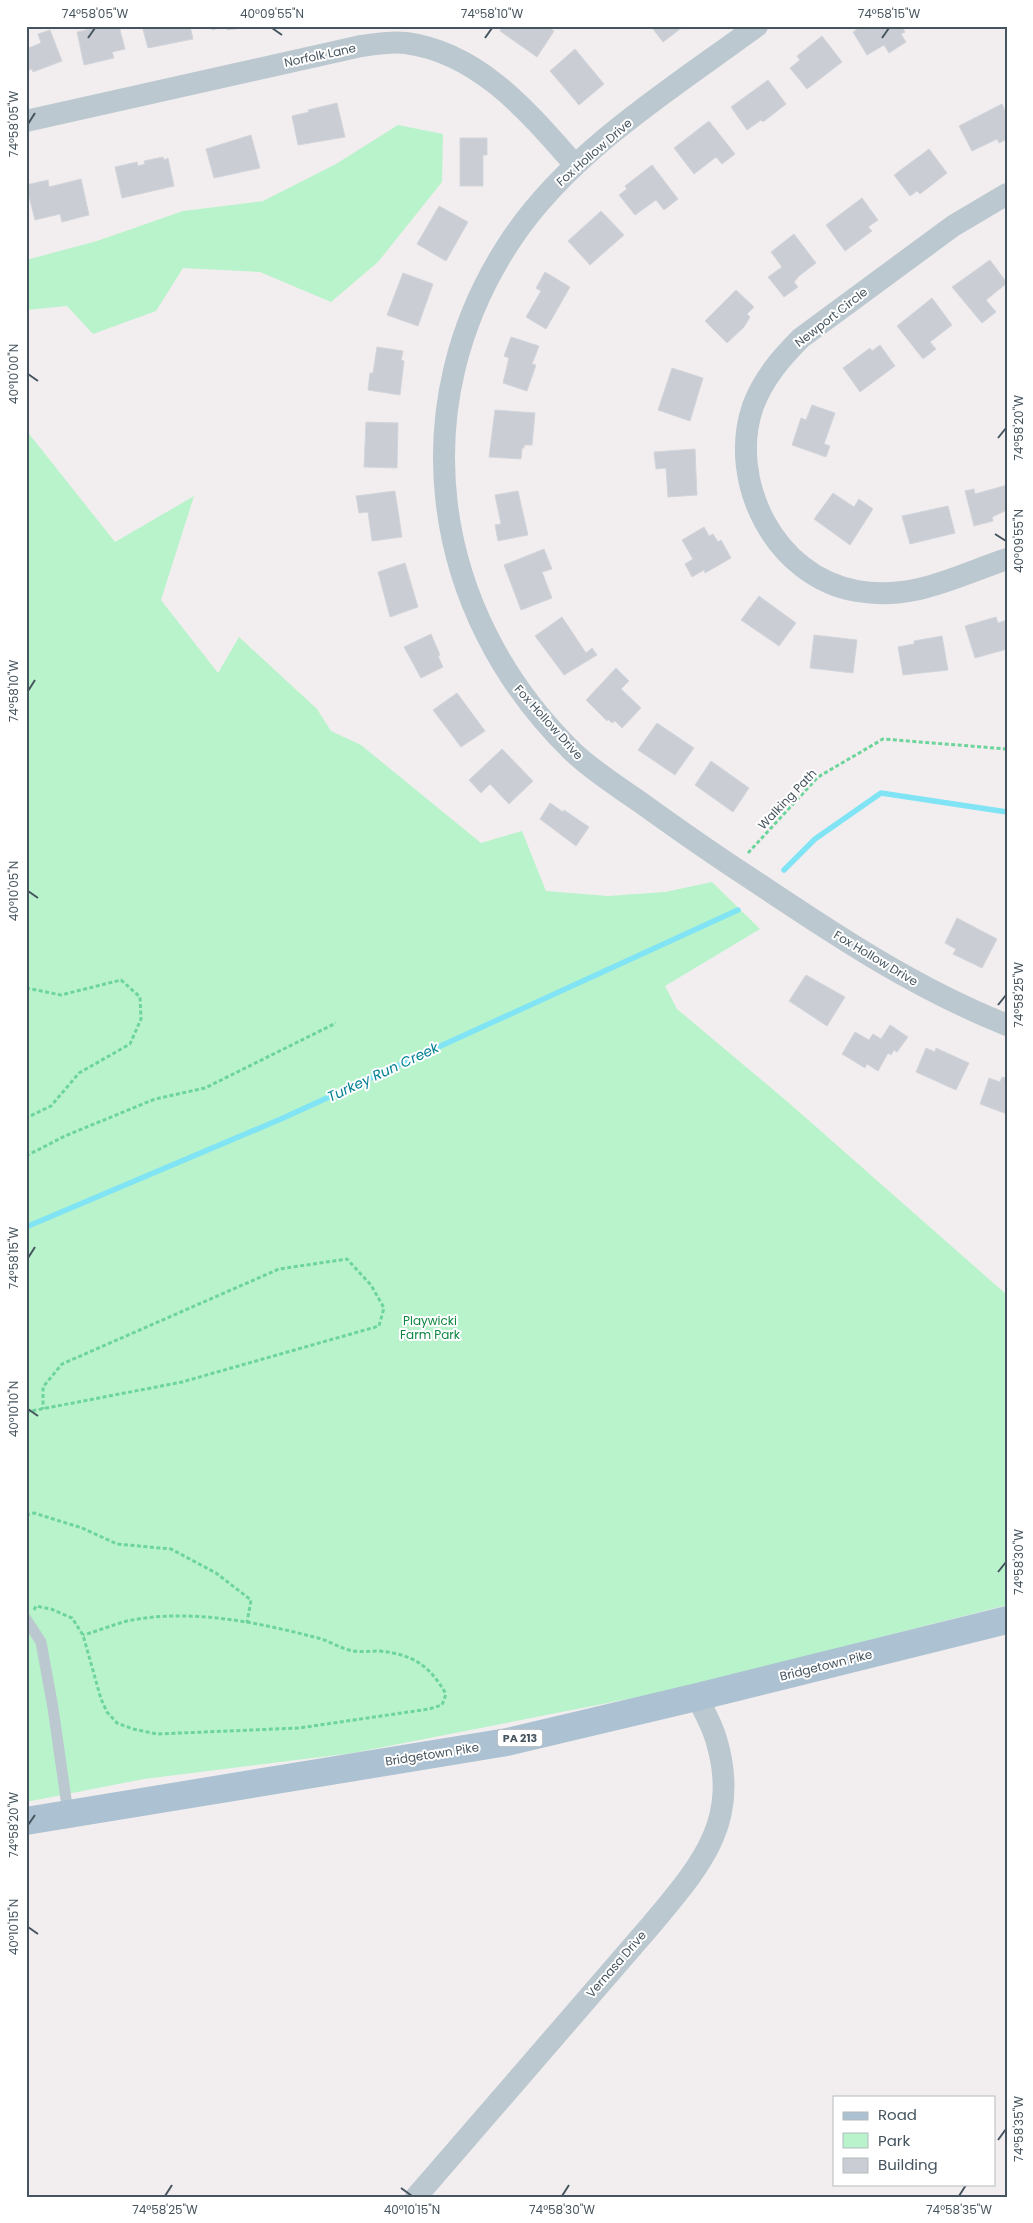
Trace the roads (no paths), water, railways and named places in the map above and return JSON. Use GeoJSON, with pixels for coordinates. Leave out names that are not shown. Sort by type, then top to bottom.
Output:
{"type":"FeatureCollection","features":[{"type":"Feature","properties":{"kind":"main road","name":"Bridgetown Pike"},"geometry":{"type":"LineString","coordinates":[[26,1820],[506,1742],[1007,1620]]}},
{"type":"Feature","properties":{"kind":"street","name":"Fox Hollow Drive"},"geometry":{"type":"LineString","coordinates":[[758,26],[633,118],[575,165],[544,197],[514,235],[481,292],[464,332],[450,388],[444,434],[444,477],[453,544],[476,617],[500,663],[534,710],[572,751],[596,771],[734,868],[881,964],[942,996],[1007,1025]]}},
{"type":"Feature","properties":{"kind":"street","name":"Norfolk Lane"},"geometry":{"type":"LineString","coordinates":[[26,121],[406,35],[424,47],[455,59],[480,72],[509,94],[528,111],[575,165]]}},
{"type":"Feature","properties":{"kind":"street","name":"Newport Circle"},"geometry":{"type":"LineString","coordinates":[[1007,194],[952,226],[801,338],[770,373],[753,406],[748,428],[746,451],[752,493],[762,518],[790,556],[824,580],[856,591],[890,594],[906,593],[952,581],[1007,559]]}},
{"type":"Feature","properties":{"kind":"street","name":"Vernasa Drive"},"geometry":{"type":"LineString","coordinates":[[416,2197],[652,1924],[688,1881],[708,1849],[722,1814],[724,1787],[716,1737],[697,1697]]}},
{"type":"Feature","properties":{"kind":"lane"},"geometry":{"type":"LineString","coordinates":[[26,1619],[41,1642],[53,1708],[68,1814]]}},
{"type":"Feature","properties":{"kind":"waterway","name":"Turkey Run Creek"},"geometry":{"type":"LineString","coordinates":[[784,870],[815,839],[881,793],[1007,812]]}},
{"type":"Feature","properties":{"kind":"waterway","name":"Turkey Run Creek"},"geometry":{"type":"LineString","coordinates":[[26,1227],[281,1119],[738,910]]}},
{"type":"Feature","properties":{"kind":"park label","name":"Playwicki Farm Park"},"geometry":{"type":"Point","coordinates":[430,1327]}}]}
